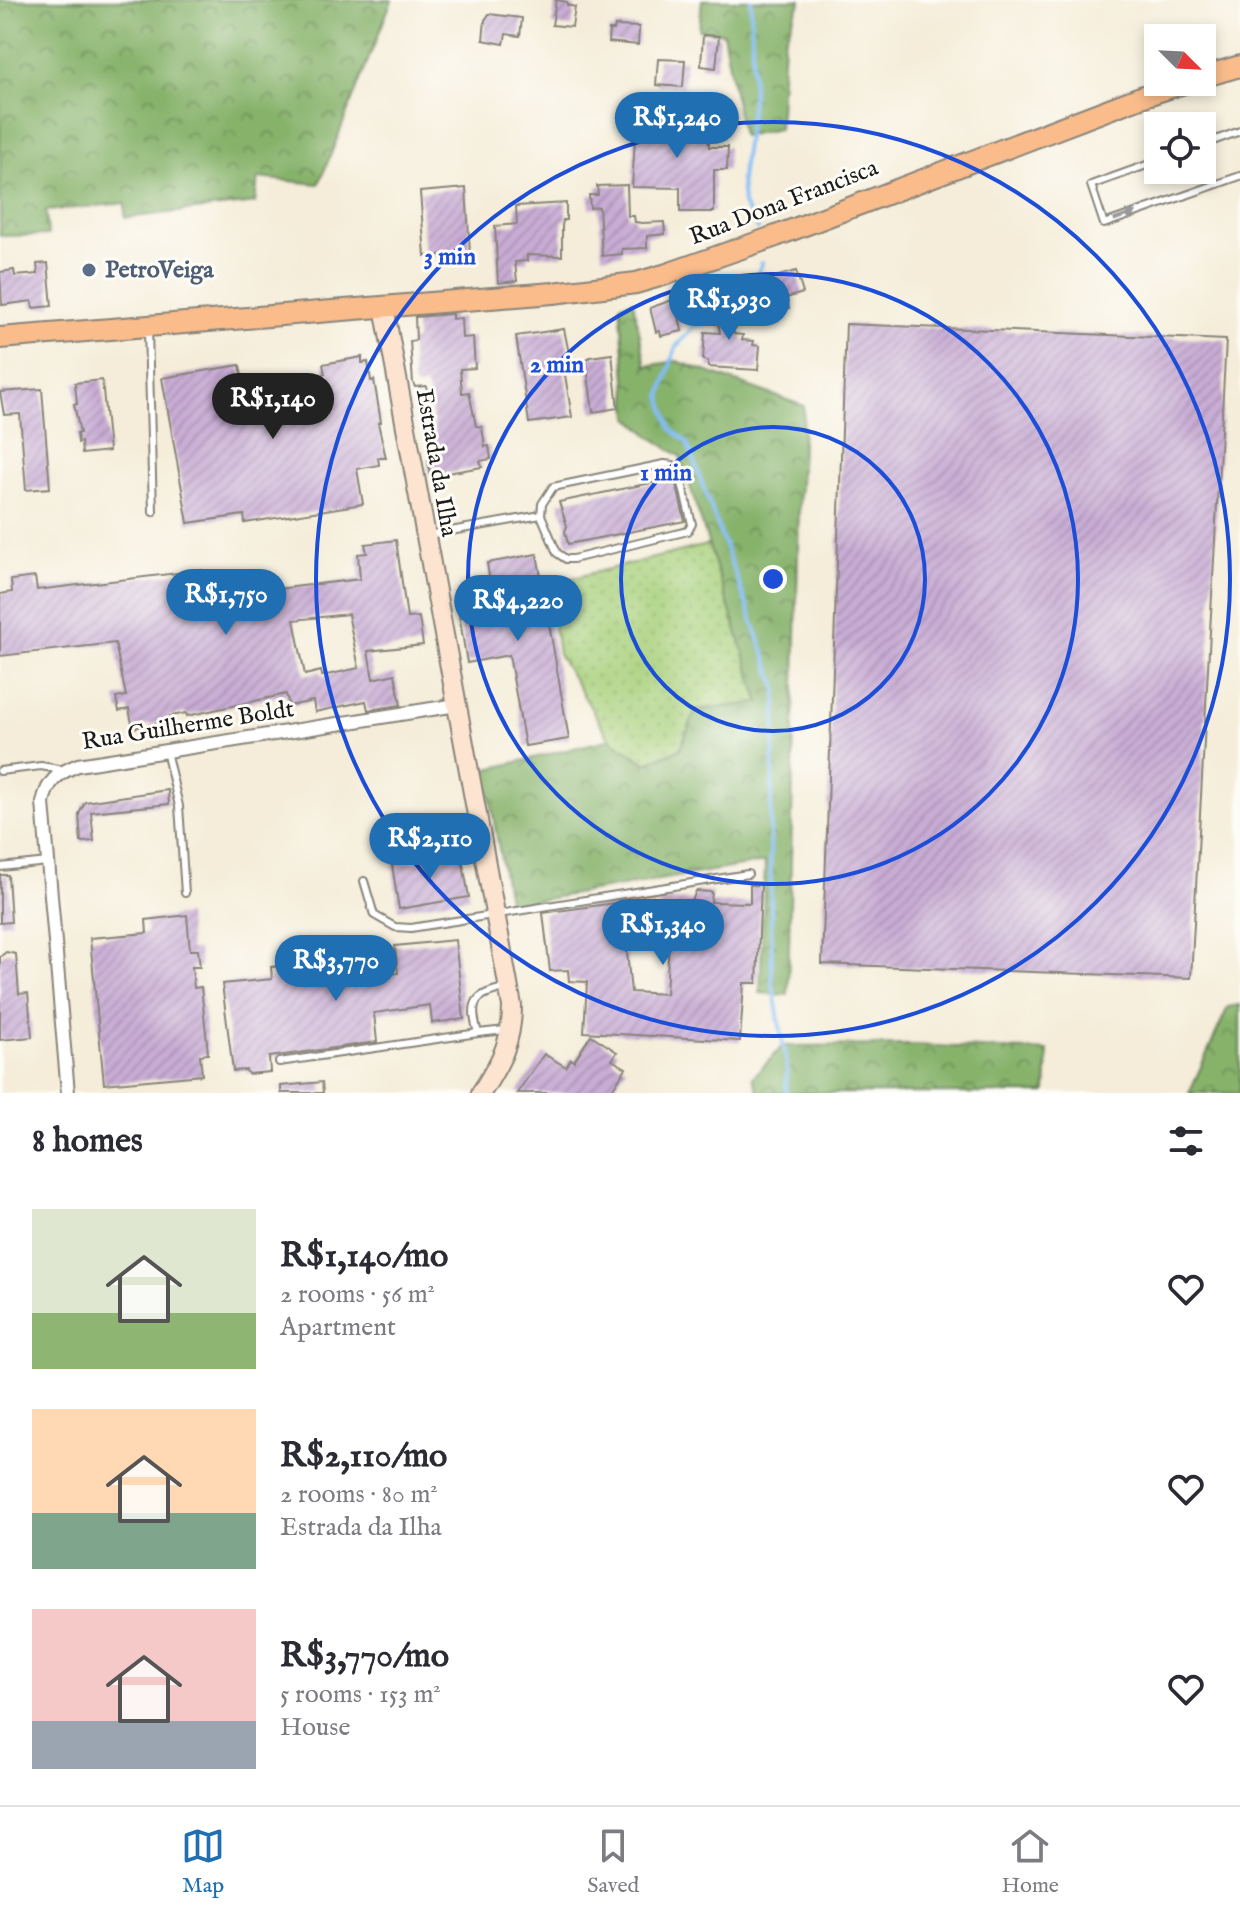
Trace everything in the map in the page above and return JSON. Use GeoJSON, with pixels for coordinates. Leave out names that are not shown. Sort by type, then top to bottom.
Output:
{"type":"FeatureCollection","features":[{"type":"Feature","properties":{"kind":"main road"},"geometry":{"type":"LineString","coordinates":[[1216,73],[1240,66]]}},
{"type":"Feature","properties":{"kind":"main road","name":"Rua Dona Francisca"},"geometry":{"type":"LineString","coordinates":[[0,338],[592,290],[636,283],[776,236],[1145,96]]}},
{"type":"Feature","properties":{"kind":"street","name":"Estrada da Ilha"},"geometry":{"type":"LineString","coordinates":[[384,307],[509,987],[512,1030],[499,1065],[481,1093]]}},
{"type":"Feature","properties":{"kind":"street","name":"Rua Guilherme Boldt"},"geometry":{"type":"LineString","coordinates":[[68,1093],[43,803],[45,790],[53,779],[78,765],[457,705]]}},
{"type":"Feature","properties":{"kind":"lane"},"geometry":{"type":"LineString","coordinates":[[1216,140],[1240,131]]}},
{"type":"Feature","properties":{"kind":"lane"},"geometry":{"type":"LineString","coordinates":[[1144,166],[1091,185],[1104,224],[1240,176]]}},
{"type":"Feature","properties":{"kind":"lane"},"geometry":{"type":"LineString","coordinates":[[148,326],[153,512]]}},
{"type":"Feature","properties":{"kind":"lane"},"geometry":{"type":"LineString","coordinates":[[664,464],[673,465],[679,471],[692,524],[688,531],[566,559],[557,553],[541,515],[542,504],[553,487],[664,464]]}},
{"type":"Feature","properties":{"kind":"lane"},"geometry":{"type":"LineString","coordinates":[[425,536],[451,528],[541,515]]}},
{"type":"Feature","properties":{"kind":"lane"},"geometry":{"type":"LineString","coordinates":[[166,751],[179,806],[185,893]]}},
{"type":"Feature","properties":{"kind":"lane"},"geometry":{"type":"LineString","coordinates":[[0,771],[41,766],[65,770]]}},
{"type":"Feature","properties":{"kind":"lane"},"geometry":{"type":"LineString","coordinates":[[0,867],[48,862]]}},
{"type":"Feature","properties":{"kind":"lane"},"geometry":{"type":"LineString","coordinates":[[364,881],[374,915],[395,927],[411,928],[748,874]]}},
{"type":"Feature","properties":{"kind":"lane"},"geometry":{"type":"LineString","coordinates":[[478,1033],[473,1017],[478,998],[484,992],[509,987]]}},
{"type":"Feature","properties":{"kind":"lane"},"geometry":{"type":"LineString","coordinates":[[279,1062],[512,1030]]}},
{"type":"Feature","properties":{"kind":"green space"},"geometry":{"type":"Polygon","coordinates":[[[0,0],[392,0],[319,184],[258,178],[255,203],[125,218],[125,203],[46,211],[48,235],[0,236],[0,0]]]}},
{"type":"Feature","properties":{"kind":"green space"},"geometry":{"type":"Polygon","coordinates":[[[702,0],[801,0],[784,41],[779,129],[742,136],[723,33],[699,30],[702,0]]]}},
{"type":"Feature","properties":{"kind":"green space"},"geometry":{"type":"Polygon","coordinates":[[[633,301],[646,366],[677,361],[804,406],[788,995],[760,993],[765,862],[509,905],[485,770],[610,739],[646,763],[680,749],[696,710],[760,703],[680,456],[651,437],[629,417],[620,304],[633,301]]]}},
{"type":"Feature","properties":{"kind":"green space"},"geometry":{"type":"Polygon","coordinates":[[[711,544],[760,703],[696,710],[680,749],[646,764],[610,739],[558,654],[548,584],[711,544]]]}},
{"type":"Feature","properties":{"kind":"green space"},"geometry":{"type":"Polygon","coordinates":[[[1240,1005],[1240,1093],[1189,1093],[1228,1007],[1240,1005]]]}},
{"type":"Feature","properties":{"kind":"green space"},"geometry":{"type":"Polygon","coordinates":[[[914,1045],[1048,1051],[1046,1093],[759,1093],[753,1077],[783,1046],[914,1045]]]}},
{"type":"Feature","properties":{"kind":"building"},"geometry":{"type":"Polygon","coordinates":[[[556,0],[575,7],[572,27],[552,25],[556,0]]]}},
{"type":"Feature","properties":{"kind":"building"},"geometry":{"type":"Polygon","coordinates":[[[489,14],[522,18],[520,36],[506,34],[504,44],[483,40],[485,20],[489,14]]]}},
{"type":"Feature","properties":{"kind":"building"},"geometry":{"type":"Polygon","coordinates":[[[615,26],[639,27],[638,45],[608,42],[609,30],[614,30],[615,26]]]}},
{"type":"Feature","properties":{"kind":"building"},"geometry":{"type":"Polygon","coordinates":[[[703,35],[719,36],[716,68],[701,66],[703,35]]]}},
{"type":"Feature","properties":{"kind":"building"},"geometry":{"type":"Polygon","coordinates":[[[658,59],[685,60],[683,87],[656,85],[658,59]]]}},
{"type":"Feature","properties":{"kind":"building"},"geometry":{"type":"Polygon","coordinates":[[[652,102],[663,102],[664,125],[708,126],[709,147],[728,147],[727,170],[714,170],[714,212],[680,212],[680,188],[632,187],[636,122],[639,122],[639,112],[651,112],[652,102]]]}},
{"type":"Feature","properties":{"kind":"building"},"geometry":{"type":"Polygon","coordinates":[[[627,185],[628,216],[634,216],[635,222],[664,222],[665,234],[647,236],[647,248],[622,249],[622,254],[602,256],[599,207],[590,208],[589,195],[598,195],[597,186],[627,185]]]}},
{"type":"Feature","properties":{"kind":"building"},"geometry":{"type":"Polygon","coordinates":[[[466,188],[470,253],[425,256],[420,192],[466,188]]]}},
{"type":"Feature","properties":{"kind":"building"},"geometry":{"type":"Polygon","coordinates":[[[566,203],[562,256],[527,255],[527,261],[515,262],[517,281],[498,283],[495,226],[517,224],[516,206],[566,203]]]}},
{"type":"Feature","properties":{"kind":"building"},"geometry":{"type":"Polygon","coordinates":[[[48,263],[52,306],[33,308],[32,301],[2,305],[0,272],[14,270],[15,276],[38,274],[37,264],[48,263]]]}},
{"type":"Feature","properties":{"kind":"building"},"geometry":{"type":"Polygon","coordinates":[[[796,271],[803,293],[786,298],[789,308],[773,313],[764,280],[796,271]]]}},
{"type":"Feature","properties":{"kind":"building"},"geometry":{"type":"Polygon","coordinates":[[[735,296],[740,313],[730,316],[734,334],[743,335],[742,340],[754,341],[753,345],[760,346],[758,370],[708,367],[708,361],[703,360],[705,332],[720,333],[714,301],[735,296]]]}},
{"type":"Feature","properties":{"kind":"building"},"geometry":{"type":"Polygon","coordinates":[[[676,301],[682,331],[661,336],[660,331],[656,332],[650,308],[676,301]]]}},
{"type":"Feature","properties":{"kind":"building"},"geometry":{"type":"Polygon","coordinates":[[[452,314],[452,319],[461,318],[462,338],[473,337],[475,368],[460,369],[462,393],[469,392],[476,426],[482,427],[485,447],[489,446],[491,459],[480,461],[482,467],[430,476],[428,460],[433,459],[430,436],[435,436],[431,405],[426,386],[415,387],[413,383],[410,341],[416,340],[415,317],[452,314]]]}},
{"type":"Feature","properties":{"kind":"building"},"geometry":{"type":"Polygon","coordinates":[[[846,324],[1226,340],[1191,978],[822,964],[846,324]]]}},
{"type":"Feature","properties":{"kind":"building"},"geometry":{"type":"Polygon","coordinates":[[[564,329],[572,368],[564,369],[572,417],[529,423],[516,336],[564,329]]]}},
{"type":"Feature","properties":{"kind":"building"},"geometry":{"type":"Polygon","coordinates":[[[612,354],[618,408],[593,412],[586,360],[612,354]]]}},
{"type":"Feature","properties":{"kind":"building"},"geometry":{"type":"Polygon","coordinates":[[[362,357],[362,363],[368,362],[371,381],[374,380],[381,422],[378,423],[386,458],[378,458],[379,465],[357,469],[363,504],[245,523],[244,515],[188,523],[162,378],[240,365],[244,387],[325,374],[323,364],[362,357]]]}},
{"type":"Feature","properties":{"kind":"building"},"geometry":{"type":"Polygon","coordinates":[[[102,380],[109,451],[82,454],[74,404],[77,404],[75,383],[102,380]]]}},
{"type":"Feature","properties":{"kind":"building"},"geometry":{"type":"Polygon","coordinates":[[[42,389],[50,488],[26,490],[20,414],[4,415],[0,392],[42,389]]]}},
{"type":"Feature","properties":{"kind":"building"},"geometry":{"type":"Polygon","coordinates":[[[675,478],[685,521],[568,544],[567,526],[559,502],[675,478]]]}},
{"type":"Feature","properties":{"kind":"building"},"geometry":{"type":"Polygon","coordinates":[[[396,540],[407,618],[419,617],[423,645],[368,651],[373,679],[395,674],[401,705],[368,710],[366,701],[315,712],[313,701],[289,706],[286,694],[187,716],[186,713],[167,717],[168,721],[133,728],[129,709],[119,711],[116,698],[126,696],[115,643],[0,656],[0,594],[12,592],[11,580],[35,577],[37,590],[202,570],[205,593],[241,590],[242,593],[360,579],[358,554],[367,553],[365,544],[396,540]],[[348,614],[294,620],[305,675],[321,671],[322,676],[359,668],[348,614]]]}},
{"type":"Feature","properties":{"kind":"building"},"geometry":{"type":"Polygon","coordinates":[[[537,554],[569,739],[525,746],[509,655],[467,663],[456,596],[491,589],[487,563],[537,554]]]}},
{"type":"Feature","properties":{"kind":"building"},"geometry":{"type":"Polygon","coordinates":[[[168,790],[169,804],[91,812],[94,841],[81,842],[79,814],[85,802],[168,790]]]}},
{"type":"Feature","properties":{"kind":"building"},"geometry":{"type":"Polygon","coordinates":[[[461,853],[469,897],[399,909],[392,865],[461,853]]]}},
{"type":"Feature","properties":{"kind":"building"},"geometry":{"type":"Polygon","coordinates":[[[0,875],[8,875],[11,922],[0,923],[0,875]]]}},
{"type":"Feature","properties":{"kind":"building"},"geometry":{"type":"Polygon","coordinates":[[[750,885],[761,885],[757,983],[744,983],[740,1041],[584,1032],[587,982],[569,981],[568,970],[550,971],[543,913],[622,902],[631,992],[666,994],[670,922],[659,921],[660,899],[692,901],[696,891],[712,892],[711,902],[750,903],[750,885]]]}},
{"type":"Feature","properties":{"kind":"building"},"geometry":{"type":"Polygon","coordinates":[[[187,915],[190,950],[198,950],[200,967],[192,967],[194,988],[201,987],[208,1054],[200,1055],[202,1075],[104,1084],[90,938],[147,933],[146,920],[187,915]]]}},
{"type":"Feature","properties":{"kind":"building"},"geometry":{"type":"Polygon","coordinates":[[[455,940],[464,1019],[432,1023],[430,1005],[374,1013],[377,1042],[269,1057],[270,1072],[248,1074],[246,1070],[233,1071],[222,984],[272,979],[271,967],[368,957],[370,977],[398,973],[395,946],[455,940]]]}},
{"type":"Feature","properties":{"kind":"building"},"geometry":{"type":"Polygon","coordinates":[[[6,952],[16,954],[19,994],[28,993],[32,1037],[0,1040],[0,957],[6,952]]]}},
{"type":"Feature","properties":{"kind":"building"},"geometry":{"type":"Polygon","coordinates":[[[591,1035],[617,1052],[612,1060],[626,1068],[610,1093],[517,1093],[544,1054],[566,1067],[571,1059],[574,1061],[591,1035]]]}},
{"type":"Feature","properties":{"kind":"building"},"geometry":{"type":"Polygon","coordinates":[[[322,1082],[323,1093],[281,1093],[281,1086],[322,1082]]]}},
{"type":"Feature","properties":{"kind":"waterway"},"geometry":{"type":"LineString","coordinates":[[751,0],[753,94],[741,179],[743,204],[758,229]]}},
{"type":"Feature","properties":{"kind":"waterway"},"geometry":{"type":"LineString","coordinates":[[762,263],[739,320],[694,326],[676,347],[661,396],[671,429],[687,442],[777,688],[770,831],[772,980],[787,1066],[786,1093]]}},
{"type":"Feature","properties":{"kind":"place","name":"PetroVeiga"},"geometry":{"type":"Point","coordinates":[89,270]}}]}
